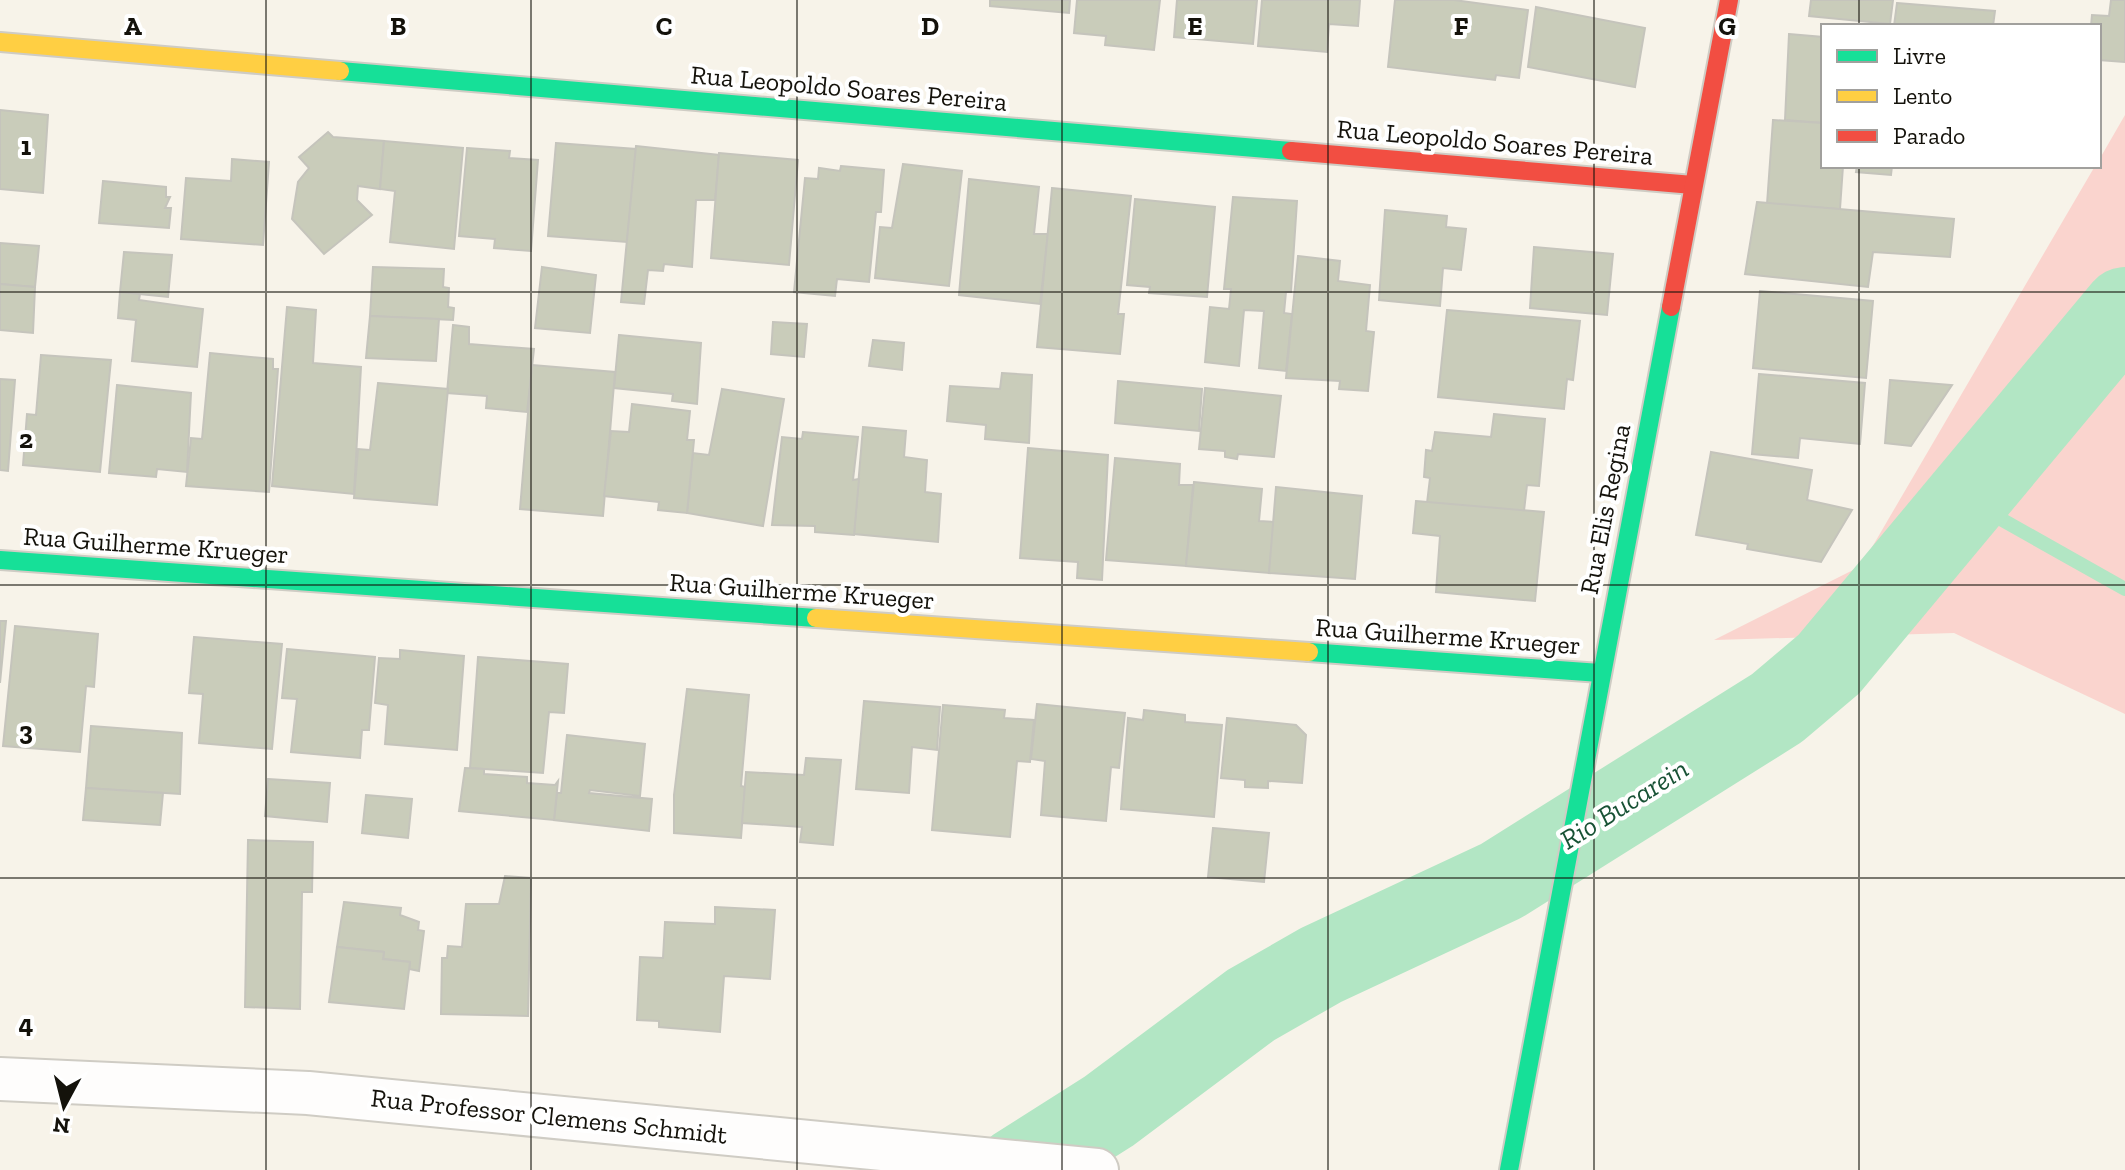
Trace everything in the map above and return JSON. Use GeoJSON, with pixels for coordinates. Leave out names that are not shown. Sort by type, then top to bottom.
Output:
{"type":"FeatureCollection","features":[{"type":"Feature","properties":{"kind":"street","name":"Rua Elis Regina"},"geometry":{"type":"LineString","coordinates":[[1509,1170],[1600,673],[1729,0]]}},
{"type":"Feature","properties":{"kind":"street","name":"Rua Leopoldo Soares Pereira"},"geometry":{"type":"LineString","coordinates":[[0,42],[1693,185]]}},
{"type":"Feature","properties":{"kind":"street","name":"Rua Guilherme Krueger"},"geometry":{"type":"LineString","coordinates":[[0,560],[1600,673]]}},
{"type":"Feature","properties":{"kind":"street","name":"Rua Professor Clemens Schmidt"},"geometry":{"type":"LineString","coordinates":[[0,1079],[308,1093],[1090,1169]]}},
{"type":"Feature","properties":{"kind":"shaded area"},"geometry":{"type":"Polygon","coordinates":[[[2125,115],[2125,714],[1954,633],[1714,640],[1861,566],[2094,168],[2101,168],[2101,157],[2125,115]]]}},
{"type":"Feature","properties":{"kind":"building"},"geometry":{"type":"Polygon","coordinates":[[[990,0],[1070,0],[1069,13],[990,6],[990,0]]]}},
{"type":"Feature","properties":{"kind":"building"},"geometry":{"type":"Polygon","coordinates":[[[1077,0],[1160,0],[1154,50],[1105,45],[1106,36],[1074,33],[1077,0]]]}},
{"type":"Feature","properties":{"kind":"building"},"geometry":{"type":"Polygon","coordinates":[[[1177,0],[1257,0],[1253,44],[1174,37],[1177,0]]]}},
{"type":"Feature","properties":{"kind":"building"},"geometry":{"type":"Polygon","coordinates":[[[1262,0],[1360,0],[1358,26],[1329,24],[1327,52],[1258,46],[1262,0]]]}},
{"type":"Feature","properties":{"kind":"building"},"geometry":{"type":"Polygon","coordinates":[[[1395,0],[1454,0],[1528,10],[1519,78],[1496,75],[1495,80],[1388,67],[1395,0]]]}},
{"type":"Feature","properties":{"kind":"building"},"geometry":{"type":"Polygon","coordinates":[[[1811,0],[1893,0],[1890,24],[1809,16],[1811,0]]]}},
{"type":"Feature","properties":{"kind":"building"},"geometry":{"type":"Polygon","coordinates":[[[2111,0],[2125,0],[2125,62],[2101,60],[2101,24],[2091,24],[2092,15],[2109,16],[2111,0]]]}},
{"type":"Feature","properties":{"kind":"building"},"geometry":{"type":"Polygon","coordinates":[[[1897,3],[1995,11],[1993,24],[1894,24],[1897,3]]]}},
{"type":"Feature","properties":{"kind":"building"},"geometry":{"type":"Polygon","coordinates":[[[1536,7],[1645,28],[1635,87],[1528,67],[1536,7]]]}},
{"type":"Feature","properties":{"kind":"building"},"geometry":{"type":"Polygon","coordinates":[[[1789,34],[1821,37],[1821,123],[1785,120],[1789,34]]]}},
{"type":"Feature","properties":{"kind":"building"},"geometry":{"type":"Polygon","coordinates":[[[0,110],[48,115],[43,193],[0,189],[0,110]]]}},
{"type":"Feature","properties":{"kind":"building"},"geometry":{"type":"Polygon","coordinates":[[[1773,120],[1821,123],[1821,168],[1843,168],[1840,209],[1767,204],[1773,120]]]}},
{"type":"Feature","properties":{"kind":"building"},"geometry":{"type":"Polygon","coordinates":[[[328,132],[333,137],[384,141],[380,189],[358,186],[357,200],[372,215],[324,254],[292,219],[298,182],[309,168],[299,157],[328,132]]]}},
{"type":"Feature","properties":{"kind":"building"},"geometry":{"type":"Polygon","coordinates":[[[384,141],[463,148],[454,249],[390,242],[395,191],[380,189],[384,141]]]}},
{"type":"Feature","properties":{"kind":"building"},"geometry":{"type":"Polygon","coordinates":[[[556,143],[636,149],[627,242],[548,236],[556,143]]]}},
{"type":"Feature","properties":{"kind":"building"},"geometry":{"type":"Polygon","coordinates":[[[636,146],[719,155],[715,200],[696,200],[692,267],[664,264],[663,271],[648,270],[644,304],[621,302],[636,146]]]}},
{"type":"Feature","properties":{"kind":"building"},"geometry":{"type":"Polygon","coordinates":[[[467,148],[510,151],[509,158],[538,160],[531,251],[494,248],[495,239],[459,236],[467,148]]]}},
{"type":"Feature","properties":{"kind":"building"},"geometry":{"type":"Polygon","coordinates":[[[719,153],[798,160],[789,265],[711,258],[719,153]]]}},
{"type":"Feature","properties":{"kind":"building"},"geometry":{"type":"Polygon","coordinates":[[[232,159],[269,162],[263,245],[181,239],[186,178],[231,181],[232,159]]]}},
{"type":"Feature","properties":{"kind":"building"},"geometry":{"type":"Polygon","coordinates":[[[903,164],[962,171],[949,286],[875,278],[880,227],[892,228],[903,164]]]}},
{"type":"Feature","properties":{"kind":"building"},"geometry":{"type":"Polygon","coordinates":[[[841,166],[884,170],[881,212],[876,212],[869,282],[837,279],[835,296],[794,292],[805,178],[818,179],[819,168],[840,171],[841,166]]]}},
{"type":"Feature","properties":{"kind":"building"},"geometry":{"type":"Polygon","coordinates":[[[1857,168],[1892,168],[1891,175],[1856,172],[1857,168]]]}},
{"type":"Feature","properties":{"kind":"building"},"geometry":{"type":"Polygon","coordinates":[[[969,179],[1039,187],[1034,234],[1048,234],[1040,304],[959,295],[969,179]]]}},
{"type":"Feature","properties":{"kind":"building"},"geometry":{"type":"Polygon","coordinates":[[[103,181],[166,187],[166,197],[170,197],[165,208],[171,208],[169,228],[99,223],[103,181]]]}},
{"type":"Feature","properties":{"kind":"building"},"geometry":{"type":"Polygon","coordinates":[[[1052,188],[1131,196],[1118,314],[1124,314],[1120,354],[1037,347],[1052,188]]]}},
{"type":"Feature","properties":{"kind":"building"},"geometry":{"type":"Polygon","coordinates":[[[1233,197],[1297,201],[1291,292],[1286,292],[1284,313],[1292,314],[1286,371],[1259,368],[1264,311],[1244,310],[1239,366],[1205,362],[1210,307],[1229,309],[1231,289],[1224,289],[1233,197]]]}},
{"type":"Feature","properties":{"kind":"building"},"geometry":{"type":"Polygon","coordinates":[[[1135,199],[1215,207],[1207,297],[1149,293],[1150,287],[1127,285],[1135,199]]]}},
{"type":"Feature","properties":{"kind":"building"},"geometry":{"type":"Polygon","coordinates":[[[1757,202],[1954,219],[1950,257],[1873,252],[1868,287],[1745,274],[1757,202]]]}},
{"type":"Feature","properties":{"kind":"building"},"geometry":{"type":"Polygon","coordinates":[[[1385,210],[1447,216],[1446,227],[1466,229],[1461,270],[1443,268],[1440,306],[1379,300],[1385,210]]]}},
{"type":"Feature","properties":{"kind":"building"},"geometry":{"type":"Polygon","coordinates":[[[0,243],[39,246],[35,287],[0,284],[0,243]]]}},
{"type":"Feature","properties":{"kind":"building"},"geometry":{"type":"Polygon","coordinates":[[[1534,247],[1613,254],[1607,315],[1530,308],[1534,247]]]}},
{"type":"Feature","properties":{"kind":"building"},"geometry":{"type":"Polygon","coordinates":[[[124,252],[172,255],[168,297],[120,292],[124,252]]]}},
{"type":"Feature","properties":{"kind":"building"},"geometry":{"type":"Polygon","coordinates":[[[1298,256],[1340,261],[1338,281],[1370,285],[1366,331],[1374,332],[1368,391],[1339,389],[1340,381],[1286,378],[1298,256]]]}},
{"type":"Feature","properties":{"kind":"building"},"geometry":{"type":"Polygon","coordinates":[[[373,267],[444,269],[443,287],[449,288],[448,307],[454,308],[453,320],[370,316],[373,267]]]}},
{"type":"Feature","properties":{"kind":"building"},"geometry":{"type":"Polygon","coordinates":[[[542,267],[596,275],[590,333],[535,328],[542,267]]]}},
{"type":"Feature","properties":{"kind":"building"},"geometry":{"type":"Polygon","coordinates":[[[0,284],[35,287],[33,333],[0,330],[0,284]]]}},
{"type":"Feature","properties":{"kind":"building"},"geometry":{"type":"Polygon","coordinates":[[[1760,291],[1873,301],[1866,378],[1753,368],[1760,291]]]}},
{"type":"Feature","properties":{"kind":"building"},"geometry":{"type":"Polygon","coordinates":[[[120,292],[140,294],[139,300],[203,309],[197,367],[132,361],[136,320],[118,318],[120,292]]]}},
{"type":"Feature","properties":{"kind":"building"},"geometry":{"type":"Polygon","coordinates":[[[287,307],[316,310],[313,363],[361,367],[354,494],[272,486],[287,307]]]}},
{"type":"Feature","properties":{"kind":"building"},"geometry":{"type":"Polygon","coordinates":[[[1447,310],[1580,321],[1573,380],[1567,379],[1564,409],[1438,397],[1447,310]]]}},
{"type":"Feature","properties":{"kind":"building"},"geometry":{"type":"Polygon","coordinates":[[[370,316],[439,319],[436,361],[366,358],[370,316]]]}},
{"type":"Feature","properties":{"kind":"building"},"geometry":{"type":"Polygon","coordinates":[[[773,322],[807,324],[804,357],[771,354],[773,322]]]}},
{"type":"Feature","properties":{"kind":"building"},"geometry":{"type":"Polygon","coordinates":[[[453,325],[469,327],[469,344],[534,349],[527,412],[486,408],[487,396],[447,393],[453,325]]]}},
{"type":"Feature","properties":{"kind":"building"},"geometry":{"type":"Polygon","coordinates":[[[619,335],[701,343],[697,404],[672,401],[673,394],[614,388],[619,335]]]}},
{"type":"Feature","properties":{"kind":"building"},"geometry":{"type":"Polygon","coordinates":[[[873,340],[904,343],[902,370],[869,366],[873,340]]]}},
{"type":"Feature","properties":{"kind":"building"},"geometry":{"type":"Polygon","coordinates":[[[210,353],[273,359],[273,369],[278,369],[269,492],[186,486],[191,438],[202,439],[210,353]]]}},
{"type":"Feature","properties":{"kind":"building"},"geometry":{"type":"Polygon","coordinates":[[[41,355],[111,360],[100,472],[23,465],[27,414],[36,415],[41,355]]]}},
{"type":"Feature","properties":{"kind":"building"},"geometry":{"type":"Polygon","coordinates":[[[532,365],[615,372],[603,516],[520,509],[532,365]]]}},
{"type":"Feature","properties":{"kind":"building"},"geometry":{"type":"Polygon","coordinates":[[[1002,373],[1032,375],[1029,443],[985,439],[986,425],[947,421],[950,386],[1000,389],[1002,373]]]}},
{"type":"Feature","properties":{"kind":"building"},"geometry":{"type":"Polygon","coordinates":[[[1759,374],[1865,383],[1860,444],[1800,438],[1798,458],[1752,454],[1759,374]]]}},
{"type":"Feature","properties":{"kind":"building"},"geometry":{"type":"Polygon","coordinates":[[[0,379],[15,380],[8,471],[0,470],[0,379]]]}},
{"type":"Feature","properties":{"kind":"building"},"geometry":{"type":"Polygon","coordinates":[[[1890,380],[1952,385],[1911,446],[1885,443],[1890,380]]]}},
{"type":"Feature","properties":{"kind":"building"},"geometry":{"type":"Polygon","coordinates":[[[1118,381],[1202,389],[1199,431],[1115,423],[1118,381]]]}},
{"type":"Feature","properties":{"kind":"building"},"geometry":{"type":"Polygon","coordinates":[[[378,383],[448,389],[437,505],[354,498],[358,449],[370,450],[378,383]]]}},
{"type":"Feature","properties":{"kind":"building"},"geometry":{"type":"Polygon","coordinates":[[[117,385],[191,393],[187,472],[157,469],[156,477],[109,473],[117,385]]]}},
{"type":"Feature","properties":{"kind":"building"},"geometry":{"type":"Polygon","coordinates":[[[1205,388],[1281,396],[1274,457],[1238,454],[1237,459],[1225,457],[1225,451],[1199,449],[1205,388]]]}},
{"type":"Feature","properties":{"kind":"building"},"geometry":{"type":"Polygon","coordinates":[[[722,389],[784,399],[763,526],[687,513],[693,453],[709,455],[722,389]]]}},
{"type":"Feature","properties":{"kind":"building"},"geometry":{"type":"Polygon","coordinates":[[[632,404],[690,411],[687,440],[694,440],[687,513],[658,510],[659,502],[604,496],[611,431],[629,432],[632,404]]]}},
{"type":"Feature","properties":{"kind":"building"},"geometry":{"type":"Polygon","coordinates":[[[1494,414],[1545,419],[1539,486],[1527,485],[1524,511],[1427,503],[1430,478],[1424,477],[1426,450],[1432,451],[1435,432],[1491,437],[1494,414]]]}},
{"type":"Feature","properties":{"kind":"building"},"geometry":{"type":"Polygon","coordinates":[[[863,427],[906,431],[904,457],[927,460],[925,492],[941,494],[938,542],[854,534],[863,427]]]}},
{"type":"Feature","properties":{"kind":"building"},"geometry":{"type":"Polygon","coordinates":[[[803,432],[858,437],[853,480],[859,479],[854,535],[815,532],[815,526],[772,525],[782,437],[802,439],[803,432]]]}},
{"type":"Feature","properties":{"kind":"building"},"geometry":{"type":"Polygon","coordinates":[[[1028,448],[1108,455],[1102,580],[1077,578],[1078,562],[1020,558],[1028,448]]]}},
{"type":"Feature","properties":{"kind":"building"},"geometry":{"type":"Polygon","coordinates":[[[1711,452],[1812,470],[1807,500],[1852,510],[1821,562],[1747,549],[1748,544],[1696,535],[1711,452]]]}},
{"type":"Feature","properties":{"kind":"building"},"geometry":{"type":"Polygon","coordinates":[[[1115,458],[1180,464],[1179,485],[1193,485],[1186,566],[1106,560],[1115,458]]]}},
{"type":"Feature","properties":{"kind":"building"},"geometry":{"type":"Polygon","coordinates":[[[1194,482],[1262,489],[1259,521],[1274,522],[1269,573],[1186,566],[1194,482]]]}},
{"type":"Feature","properties":{"kind":"building"},"geometry":{"type":"Polygon","coordinates":[[[1276,487],[1362,496],[1355,579],[1269,573],[1276,487]]]}},
{"type":"Feature","properties":{"kind":"building"},"geometry":{"type":"Polygon","coordinates":[[[1416,501],[1544,512],[1535,601],[1436,592],[1440,536],[1413,533],[1416,501]]]}},
{"type":"Feature","properties":{"kind":"building"},"geometry":{"type":"Polygon","coordinates":[[[0,621],[6,621],[0,683],[0,621]]]}},
{"type":"Feature","properties":{"kind":"building"},"geometry":{"type":"Polygon","coordinates":[[[15,626],[98,634],[94,687],[86,686],[80,752],[3,746],[15,626]]]}},
{"type":"Feature","properties":{"kind":"building"},"geometry":{"type":"Polygon","coordinates":[[[194,637],[282,644],[272,749],[199,743],[203,694],[189,693],[194,637]]]}},
{"type":"Feature","properties":{"kind":"building"},"geometry":{"type":"Polygon","coordinates":[[[287,649],[375,657],[369,730],[362,730],[360,758],[291,752],[297,699],[282,698],[287,649]]]}},
{"type":"Feature","properties":{"kind":"building"},"geometry":{"type":"Polygon","coordinates":[[[400,650],[464,656],[457,750],[385,744],[388,705],[375,703],[379,658],[400,659],[400,650]]]}},
{"type":"Feature","properties":{"kind":"building"},"geometry":{"type":"Polygon","coordinates":[[[478,657],[568,664],[564,713],[549,712],[543,773],[470,768],[478,657]]]}},
{"type":"Feature","properties":{"kind":"building"},"geometry":{"type":"Polygon","coordinates":[[[687,689],[749,695],[741,786],[745,787],[741,838],[674,833],[674,795],[687,689]]]}},
{"type":"Feature","properties":{"kind":"building"},"geometry":{"type":"Polygon","coordinates":[[[864,701],[940,707],[937,750],[912,747],[909,793],[856,789],[864,701]]]}},
{"type":"Feature","properties":{"kind":"building"},"geometry":{"type":"Polygon","coordinates":[[[1037,704],[1125,713],[1119,768],[1111,767],[1106,821],[1041,815],[1045,761],[1031,759],[1037,704]]]}},
{"type":"Feature","properties":{"kind":"building"},"geometry":{"type":"Polygon","coordinates":[[[943,705],[1005,710],[1004,718],[1034,720],[1030,762],[1017,761],[1010,837],[932,830],[943,705]]]}},
{"type":"Feature","properties":{"kind":"building"},"geometry":{"type":"Polygon","coordinates":[[[1144,710],[1185,715],[1185,722],[1222,725],[1214,817],[1121,809],[1128,718],[1143,720],[1144,710]]]}},
{"type":"Feature","properties":{"kind":"building"},"geometry":{"type":"Polygon","coordinates":[[[1227,718],[1296,725],[1306,735],[1302,783],[1268,781],[1268,788],[1245,787],[1245,780],[1221,778],[1227,718]]]}},
{"type":"Feature","properties":{"kind":"building"},"geometry":{"type":"Polygon","coordinates":[[[91,726],[182,733],[180,794],[86,788],[91,726]]]}},
{"type":"Feature","properties":{"kind":"building"},"geometry":{"type":"Polygon","coordinates":[[[567,735],[645,744],[640,796],[590,790],[589,793],[652,799],[649,831],[554,820],[557,793],[561,793],[567,735]]]}},
{"type":"Feature","properties":{"kind":"building"},"geometry":{"type":"Polygon","coordinates":[[[806,758],[841,760],[833,845],[800,842],[802,827],[742,823],[746,772],[804,775],[806,758]]]}},
{"type":"Feature","properties":{"kind":"building"},"geometry":{"type":"Polygon","coordinates":[[[465,768],[484,769],[484,774],[527,777],[527,783],[555,785],[558,781],[554,820],[459,811],[465,768]]]}},
{"type":"Feature","properties":{"kind":"building"},"geometry":{"type":"Polygon","coordinates":[[[268,779],[330,783],[327,822],[265,816],[268,779]]]}},
{"type":"Feature","properties":{"kind":"building"},"geometry":{"type":"Polygon","coordinates":[[[86,788],[163,793],[160,825],[83,820],[86,788]]]}},
{"type":"Feature","properties":{"kind":"building"},"geometry":{"type":"Polygon","coordinates":[[[366,795],[412,799],[408,838],[362,833],[366,795]]]}},
{"type":"Feature","properties":{"kind":"building"},"geometry":{"type":"Polygon","coordinates":[[[1213,828],[1269,833],[1264,882],[1208,877],[1213,828]]]}},
{"type":"Feature","properties":{"kind":"building"},"geometry":{"type":"Polygon","coordinates":[[[248,840],[313,842],[312,892],[302,892],[300,1009],[245,1007],[248,840]]]}},
{"type":"Feature","properties":{"kind":"building"},"geometry":{"type":"Polygon","coordinates":[[[505,876],[531,878],[528,1016],[441,1014],[442,958],[447,958],[448,946],[462,947],[466,904],[499,904],[505,876]]]}},
{"type":"Feature","properties":{"kind":"building"},"geometry":{"type":"Polygon","coordinates":[[[344,902],[401,908],[400,915],[419,922],[418,930],[424,931],[419,971],[409,969],[410,962],[383,959],[384,952],[337,947],[344,902]]]}},
{"type":"Feature","properties":{"kind":"building"},"geometry":{"type":"Polygon","coordinates":[[[715,907],[775,910],[770,979],[724,976],[720,1032],[659,1027],[659,1021],[637,1020],[640,957],[663,958],[665,922],[715,924],[715,907]]]}},
{"type":"Feature","properties":{"kind":"building"},"geometry":{"type":"Polygon","coordinates":[[[337,947],[384,952],[383,959],[410,962],[404,1009],[329,1002],[337,947]]]}},
{"type":"Feature","properties":{"kind":"waterway","name":"Rio Bucarein"},"geometry":{"type":"LineString","coordinates":[[1016,1170],[1109,1111],[1251,1005],[1321,965],[1501,881],[1777,708],[1829,664],[2125,309]]}},
{"type":"Feature","properties":{"kind":"waterway"},"geometry":{"type":"LineString","coordinates":[[1967,500],[2125,589]]}},
{"type":"Feature","properties":{"kind":"traffic: fast"},"geometry":{"type":"LineString","coordinates":[[340,71],[1291,151]]}},
{"type":"Feature","properties":{"kind":"traffic: fast"},"geometry":{"type":"LineString","coordinates":[[1509,1170],[1671,307]]}},
{"type":"Feature","properties":{"kind":"traffic: fast"},"geometry":{"type":"LineString","coordinates":[[0,560],[816,618]]}},
{"type":"Feature","properties":{"kind":"traffic: fast"},"geometry":{"type":"LineString","coordinates":[[1309,652],[1600,673]]}},
{"type":"Feature","properties":{"kind":"traffic: slow"},"geometry":{"type":"LineString","coordinates":[[0,42],[340,71]]}},
{"type":"Feature","properties":{"kind":"traffic: slow"},"geometry":{"type":"LineString","coordinates":[[816,618],[1309,652]]}},
{"type":"Feature","properties":{"kind":"traffic: jam"},"geometry":{"type":"LineString","coordinates":[[1671,307],[1729,0]]}},
{"type":"Feature","properties":{"kind":"traffic: jam"},"geometry":{"type":"LineString","coordinates":[[1291,151],[1693,185]]}}]}
